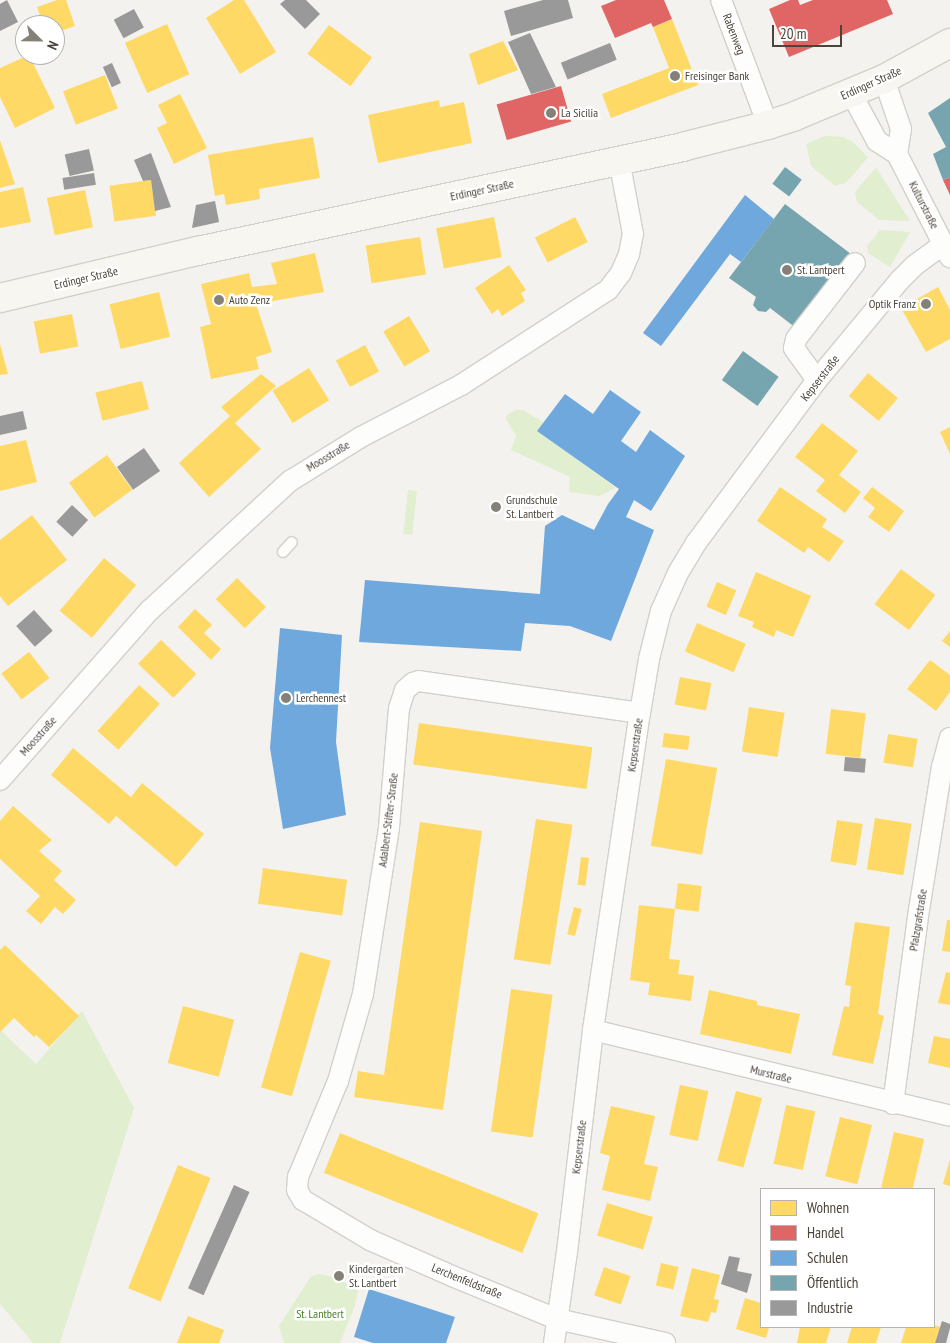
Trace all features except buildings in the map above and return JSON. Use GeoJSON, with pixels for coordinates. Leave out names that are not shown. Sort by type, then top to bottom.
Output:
{"type":"FeatureCollection","features":[{"type":"Feature","properties":{"kind":"street","name":"Rabenweg"},"geometry":{"type":"LineString","coordinates":[[721,0],[768,124]]}},
{"type":"Feature","properties":{"kind":"street","name":"Erdinger Straße"},"geometry":{"type":"LineString","coordinates":[[0,298],[198,251],[619,160],[768,124],[795,116],[851,93],[950,43]]}},
{"type":"Feature","properties":{"kind":"street"},"geometry":{"type":"LineString","coordinates":[[884,78],[901,129],[897,154]]}},
{"type":"Feature","properties":{"kind":"street","name":"Kulturstraße"},"geometry":{"type":"LineString","coordinates":[[851,93],[878,141],[897,154],[947,251]]}},
{"type":"Feature","properties":{"kind":"street","name":"Moosstraße"},"geometry":{"type":"LineString","coordinates":[[0,780],[150,610],[290,480],[361,437],[461,384],[608,290],[621,273],[629,254],[633,234],[619,160]]}},
{"type":"Feature","properties":{"kind":"street","name":"Kepserstraße"},"geometry":{"type":"LineString","coordinates":[[554,1343],[593,1030],[640,714],[655,631],[668,594],[678,573],[742,479],[817,380],[900,280],[915,265],[947,251]]}},
{"type":"Feature","properties":{"kind":"street"},"geometry":{"type":"LineString","coordinates":[[817,380],[794,348],[796,339],[855,263]]}},
{"type":"Feature","properties":{"kind":"street","name":"Adalbert-Stifter-Straße"},"geometry":{"type":"LineString","coordinates":[[298,1177],[338,1081],[363,994],[389,828],[399,708],[405,690],[412,683],[419,682],[640,714]]}},
{"type":"Feature","properties":{"kind":"street","name":"Pfalzgrafstraße"},"geometry":{"type":"LineString","coordinates":[[893,1104],[919,910],[942,767],[950,738]]}},
{"type":"Feature","properties":{"kind":"street","name":"Murstraße"},"geometry":{"type":"LineString","coordinates":[[593,1030],[893,1104],[950,1116]]}},
{"type":"Feature","properties":{"kind":"street","name":"Lerchenfeldstraße"},"geometry":{"type":"LineString","coordinates":[[298,1177],[297,1190],[303,1200],[370,1240],[557,1319],[665,1343]]}},
{"type":"Feature","properties":{"kind":"lane"},"geometry":{"type":"LineString","coordinates":[[283,552],[292,542]]}},
{"type":"Feature","properties":{"kind":"green space"},"geometry":{"type":"Polygon","coordinates":[[[825,136],[844,137],[854,143],[868,157],[846,183],[835,186],[811,166],[806,144],[825,136]]]}},
{"type":"Feature","properties":{"kind":"green space"},"geometry":{"type":"Polygon","coordinates":[[[876,167],[910,221],[879,220],[857,202],[855,192],[876,167]]]}},
{"type":"Feature","properties":{"kind":"green space"},"geometry":{"type":"Polygon","coordinates":[[[880,230],[910,232],[890,267],[868,253],[867,246],[880,230]]]}},
{"type":"Feature","properties":{"kind":"green space"},"geometry":{"type":"Polygon","coordinates":[[[515,410],[523,410],[543,422],[538,431],[616,488],[599,496],[569,492],[570,477],[511,450],[516,436],[506,419],[507,415],[515,410]]]}},
{"type":"Feature","properties":{"kind":"green space"},"geometry":{"type":"Polygon","coordinates":[[[408,490],[417,491],[412,535],[403,534],[408,490]]]}},
{"type":"Feature","properties":{"kind":"green space"},"geometry":{"type":"Polygon","coordinates":[[[82,1011],[134,1108],[60,1343],[33,1343],[0,1304],[0,1030],[36,1064],[82,1011]]]}},
{"type":"Feature","properties":{"kind":"green space","name":"St. Lantbert"},"geometry":{"type":"Polygon","coordinates":[[[319,1274],[338,1278],[358,1291],[355,1305],[340,1343],[284,1343],[279,1326],[311,1276],[319,1274]]]}},
{"type":"Feature","properties":{"kind":"place","name":"Freisinger Bank"},"geometry":{"type":"Point","coordinates":[675,76]}},
{"type":"Feature","properties":{"kind":"place","name":"La Sicilia"},"geometry":{"type":"Point","coordinates":[551,113]}},
{"type":"Feature","properties":{"kind":"place","name":"St. Lantpert"},"geometry":{"type":"Point","coordinates":[787,270]}},
{"type":"Feature","properties":{"kind":"place","name":"Auto Zenz"},"geometry":{"type":"Point","coordinates":[219,300]}},
{"type":"Feature","properties":{"kind":"place","name":"Optik Franz"},"geometry":{"type":"Point","coordinates":[926,304]}},
{"type":"Feature","properties":{"kind":"place","name":"Grundschule St. Lantbert"},"geometry":{"type":"Point","coordinates":[496,507]}},
{"type":"Feature","properties":{"kind":"place","name":"Lerchennest"},"geometry":{"type":"Point","coordinates":[286,698]}},
{"type":"Feature","properties":{"kind":"place","name":"Kindergarten St. Lantbert"},"geometry":{"type":"Point","coordinates":[339,1276]}}]}
